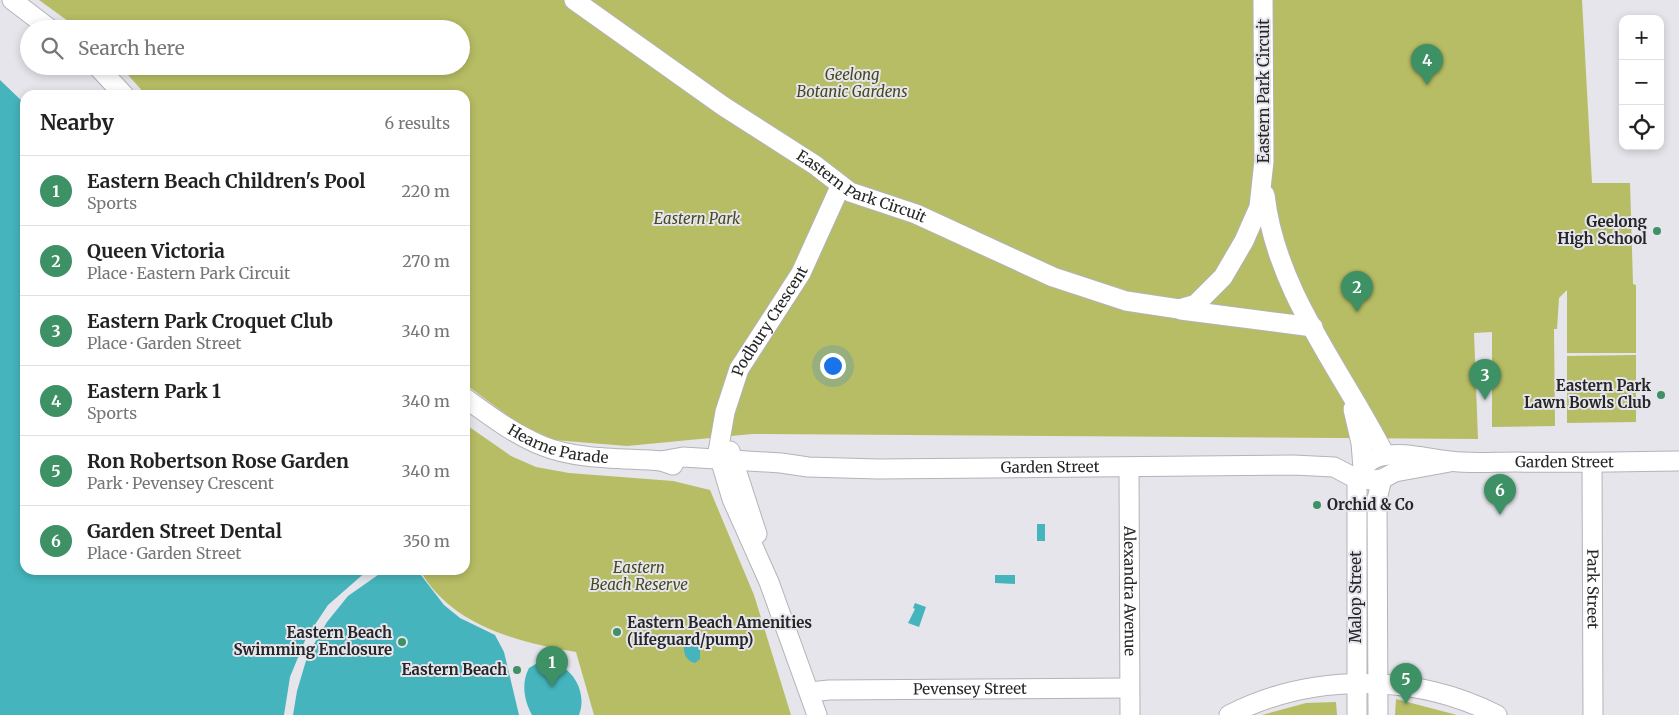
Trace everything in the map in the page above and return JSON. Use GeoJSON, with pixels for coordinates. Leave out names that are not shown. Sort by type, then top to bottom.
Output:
{"type":"FeatureCollection","features":[{"type":"Feature","properties":{"kind":"street"},"geometry":{"type":"LineString","coordinates":[[12,0],[38,20]]}},
{"type":"Feature","properties":{"kind":"street","name":"Eastern Park Circuit"},"geometry":{"type":"LineString","coordinates":[[574,0],[723,106],[809,161],[845,189],[916,214],[1053,278],[1085,289],[1126,301],[1313,327]]}},
{"type":"Feature","properties":{"kind":"street","name":"Eastern Park Circuit"},"geometry":{"type":"LineString","coordinates":[[1263,0],[1263,181],[1274,244],[1288,280],[1347,391],[1385,455]]}},
{"type":"Feature","properties":{"kind":"street"},"geometry":{"type":"LineString","coordinates":[[105,75],[119,90]]}},
{"type":"Feature","properties":{"kind":"street","name":"Eastern Park Circuit"},"geometry":{"type":"LineString","coordinates":[[1179,309],[1196,304],[1210,292],[1230,267],[1256,214],[1263,181]]}},
{"type":"Feature","properties":{"kind":"street","name":"Podbury Crescent"},"geometry":{"type":"LineString","coordinates":[[728,468],[718,452],[725,412],[739,369],[801,272],[845,189]]}},
{"type":"Feature","properties":{"kind":"street","name":"Eastern Park Circuit"},"geometry":{"type":"LineString","coordinates":[[1347,391],[1359,432],[1361,473]]}},
{"type":"Feature","properties":{"kind":"street","name":"Hearne Parade"},"geometry":{"type":"LineString","coordinates":[[470,401],[521,435],[544,447],[566,452],[661,461],[683,457],[728,468]]}},
{"type":"Feature","properties":{"kind":"street"},"geometry":{"type":"LineString","coordinates":[[1361,473],[1374,458],[1385,455]]}},
{"type":"Feature","properties":{"kind":"street","name":"Garden Street"},"geometry":{"type":"LineString","coordinates":[[1385,455],[1423,456],[1450,462]]}},
{"type":"Feature","properties":{"kind":"street","name":"Garden Street"},"geometry":{"type":"LineString","coordinates":[[728,468],[777,474],[808,468],[1293,464],[1326,456],[1339,456],[1352,460],[1361,473],[1382,479],[1395,472],[1450,462],[1592,463],[1679,461]]}},
{"type":"Feature","properties":{"kind":"street","name":"Park Street"},"geometry":{"type":"LineString","coordinates":[[1592,463],[1593,715]]}},
{"type":"Feature","properties":{"kind":"street","name":"Alexandra Avenue"},"geometry":{"type":"LineString","coordinates":[[1129,466],[1130,715]]}},
{"type":"Feature","properties":{"kind":"street"},"geometry":{"type":"LineString","coordinates":[[728,468],[743,528],[769,582],[817,715]]}},
{"type":"Feature","properties":{"kind":"street","name":"Malop Street"},"geometry":{"type":"LineString","coordinates":[[1356,715],[1356,593],[1361,473]]}},
{"type":"Feature","properties":{"kind":"street","name":"Malop Street"},"geometry":{"type":"LineString","coordinates":[[1378,715],[1377,499],[1382,479]]}},
{"type":"Feature","properties":{"kind":"street"},"geometry":{"type":"LineString","coordinates":[[1356,593],[1377,593]]}},
{"type":"Feature","properties":{"kind":"street"},"geometry":{"type":"LineString","coordinates":[[1229,715],[1260,702],[1300,690],[1378,684],[1426,689],[1459,699],[1497,715]]}},
{"type":"Feature","properties":{"kind":"street","name":"Pevensey Street"},"geometry":{"type":"LineString","coordinates":[[810,692],[829,690],[1129,688]]}},
{"type":"Feature","properties":{"kind":"green space","name":"Eastern Park"},"geometry":{"type":"Polygon","coordinates":[[[39,0],[1582,0],[1592,183],[1630,183],[1633,284],[1636,285],[1636,353],[1567,353],[1567,290],[1559,298],[1557,329],[1554,329],[1555,426],[1492,427],[1492,332],[1474,333],[1478,439],[752,434],[627,446],[554,440],[519,424],[470,388],[470,90],[142,90],[128,75],[470,75],[470,20],[67,20],[39,0]]]}},
{"type":"Feature","properties":{"kind":"green space"},"geometry":{"type":"Polygon","coordinates":[[[1636,355],[1636,422],[1567,423],[1567,356],[1636,355]]]}},
{"type":"Feature","properties":{"kind":"green space","name":"Eastern Beach Reserve"},"geometry":{"type":"Polygon","coordinates":[[[470,427],[511,456],[536,467],[569,473],[673,481],[710,490],[754,595],[791,715],[594,715],[576,652],[510,637],[488,628],[468,618],[449,605],[433,589],[423,575],[470,575],[470,427]]]}},
{"type":"Feature","properties":{"kind":"green space"},"geometry":{"type":"Polygon","coordinates":[[[1396,699],[1457,715],[1395,715],[1396,699]]]}},
{"type":"Feature","properties":{"kind":"green space"},"geometry":{"type":"Polygon","coordinates":[[[1336,702],[1337,715],[1262,715],[1306,703],[1336,702]]]}},
{"type":"Feature","properties":{"kind":"water"},"geometry":{"type":"Polygon","coordinates":[[[0,80],[20,99],[20,575],[421,575],[444,605],[460,618],[495,635],[504,652],[519,715],[0,715],[0,80]]]}},
{"type":"Feature","properties":{"kind":"water"},"geometry":{"type":"Polygon","coordinates":[[[1037,524],[1045,524],[1045,541],[1037,541],[1037,524]]]}},
{"type":"Feature","properties":{"kind":"water"},"geometry":{"type":"Polygon","coordinates":[[[995,575],[1015,575],[1015,584],[995,583],[995,575]]]}},
{"type":"Feature","properties":{"kind":"water"},"geometry":{"type":"Polygon","coordinates":[[[915,603],[926,607],[919,627],[908,623],[915,609],[913,608],[915,603]]]}},
{"type":"Feature","properties":{"kind":"water"},"geometry":{"type":"Polygon","coordinates":[[[689,640],[697,642],[700,649],[700,659],[695,663],[687,658],[684,650],[684,644],[689,640]]]}},
{"type":"Feature","properties":{"kind":"water"},"geometry":{"type":"Polygon","coordinates":[[[539,662],[559,665],[574,677],[581,695],[579,715],[532,715],[525,697],[524,686],[529,668],[539,662]]]}},
{"type":"Feature","properties":{"kind":"pier"},"geometry":{"type":"Polygon","coordinates":[[[362,575],[378,575],[348,596],[327,622],[308,654],[297,691],[293,715],[284,715],[290,677],[306,638],[328,605],[362,575]]]}},
{"type":"Feature","properties":{"kind":"place","name":"Eastern Park 1"},"geometry":{"type":"Point","coordinates":[1427,85]}},
{"type":"Feature","properties":{"kind":"place","name":"Geelong High School"},"geometry":{"type":"Point","coordinates":[1657,231]}},
{"type":"Feature","properties":{"kind":"place","name":"Queen Victoria"},"geometry":{"type":"Point","coordinates":[1357,312]}},
{"type":"Feature","properties":{"kind":"place","name":"Eastern Park Lawn Bowls Club"},"geometry":{"type":"Point","coordinates":[1661,395]}},
{"type":"Feature","properties":{"kind":"place","name":"Eastern Park Croquet Club"},"geometry":{"type":"Point","coordinates":[1485,400]}},
{"type":"Feature","properties":{"kind":"place","name":"Orchid & Co"},"geometry":{"type":"Point","coordinates":[1317,505]}},
{"type":"Feature","properties":{"kind":"place","name":"Garden Street Dental"},"geometry":{"type":"Point","coordinates":[1500,515]}},
{"type":"Feature","properties":{"kind":"place","name":"Eastern Beach Amenities (lifeguard/pump)"},"geometry":{"type":"Point","coordinates":[617,632]}},
{"type":"Feature","properties":{"kind":"place","name":"Eastern Beach Swimming Enclosure"},"geometry":{"type":"Point","coordinates":[402,642]}},
{"type":"Feature","properties":{"kind":"place","name":"Eastern Beach"},"geometry":{"type":"Point","coordinates":[517,670]}},
{"type":"Feature","properties":{"kind":"place","name":"Eastern Beach Children's Pool"},"geometry":{"type":"Point","coordinates":[552,687]}},
{"type":"Feature","properties":{"kind":"place","name":"Ron Robertson Rose Garden"},"geometry":{"type":"Point","coordinates":[1406,704]}},
{"type":"Feature","properties":{"kind":"park label","name":"Geelong Botanic Gardens"},"geometry":{"type":"Point","coordinates":[852,84]}}]}
